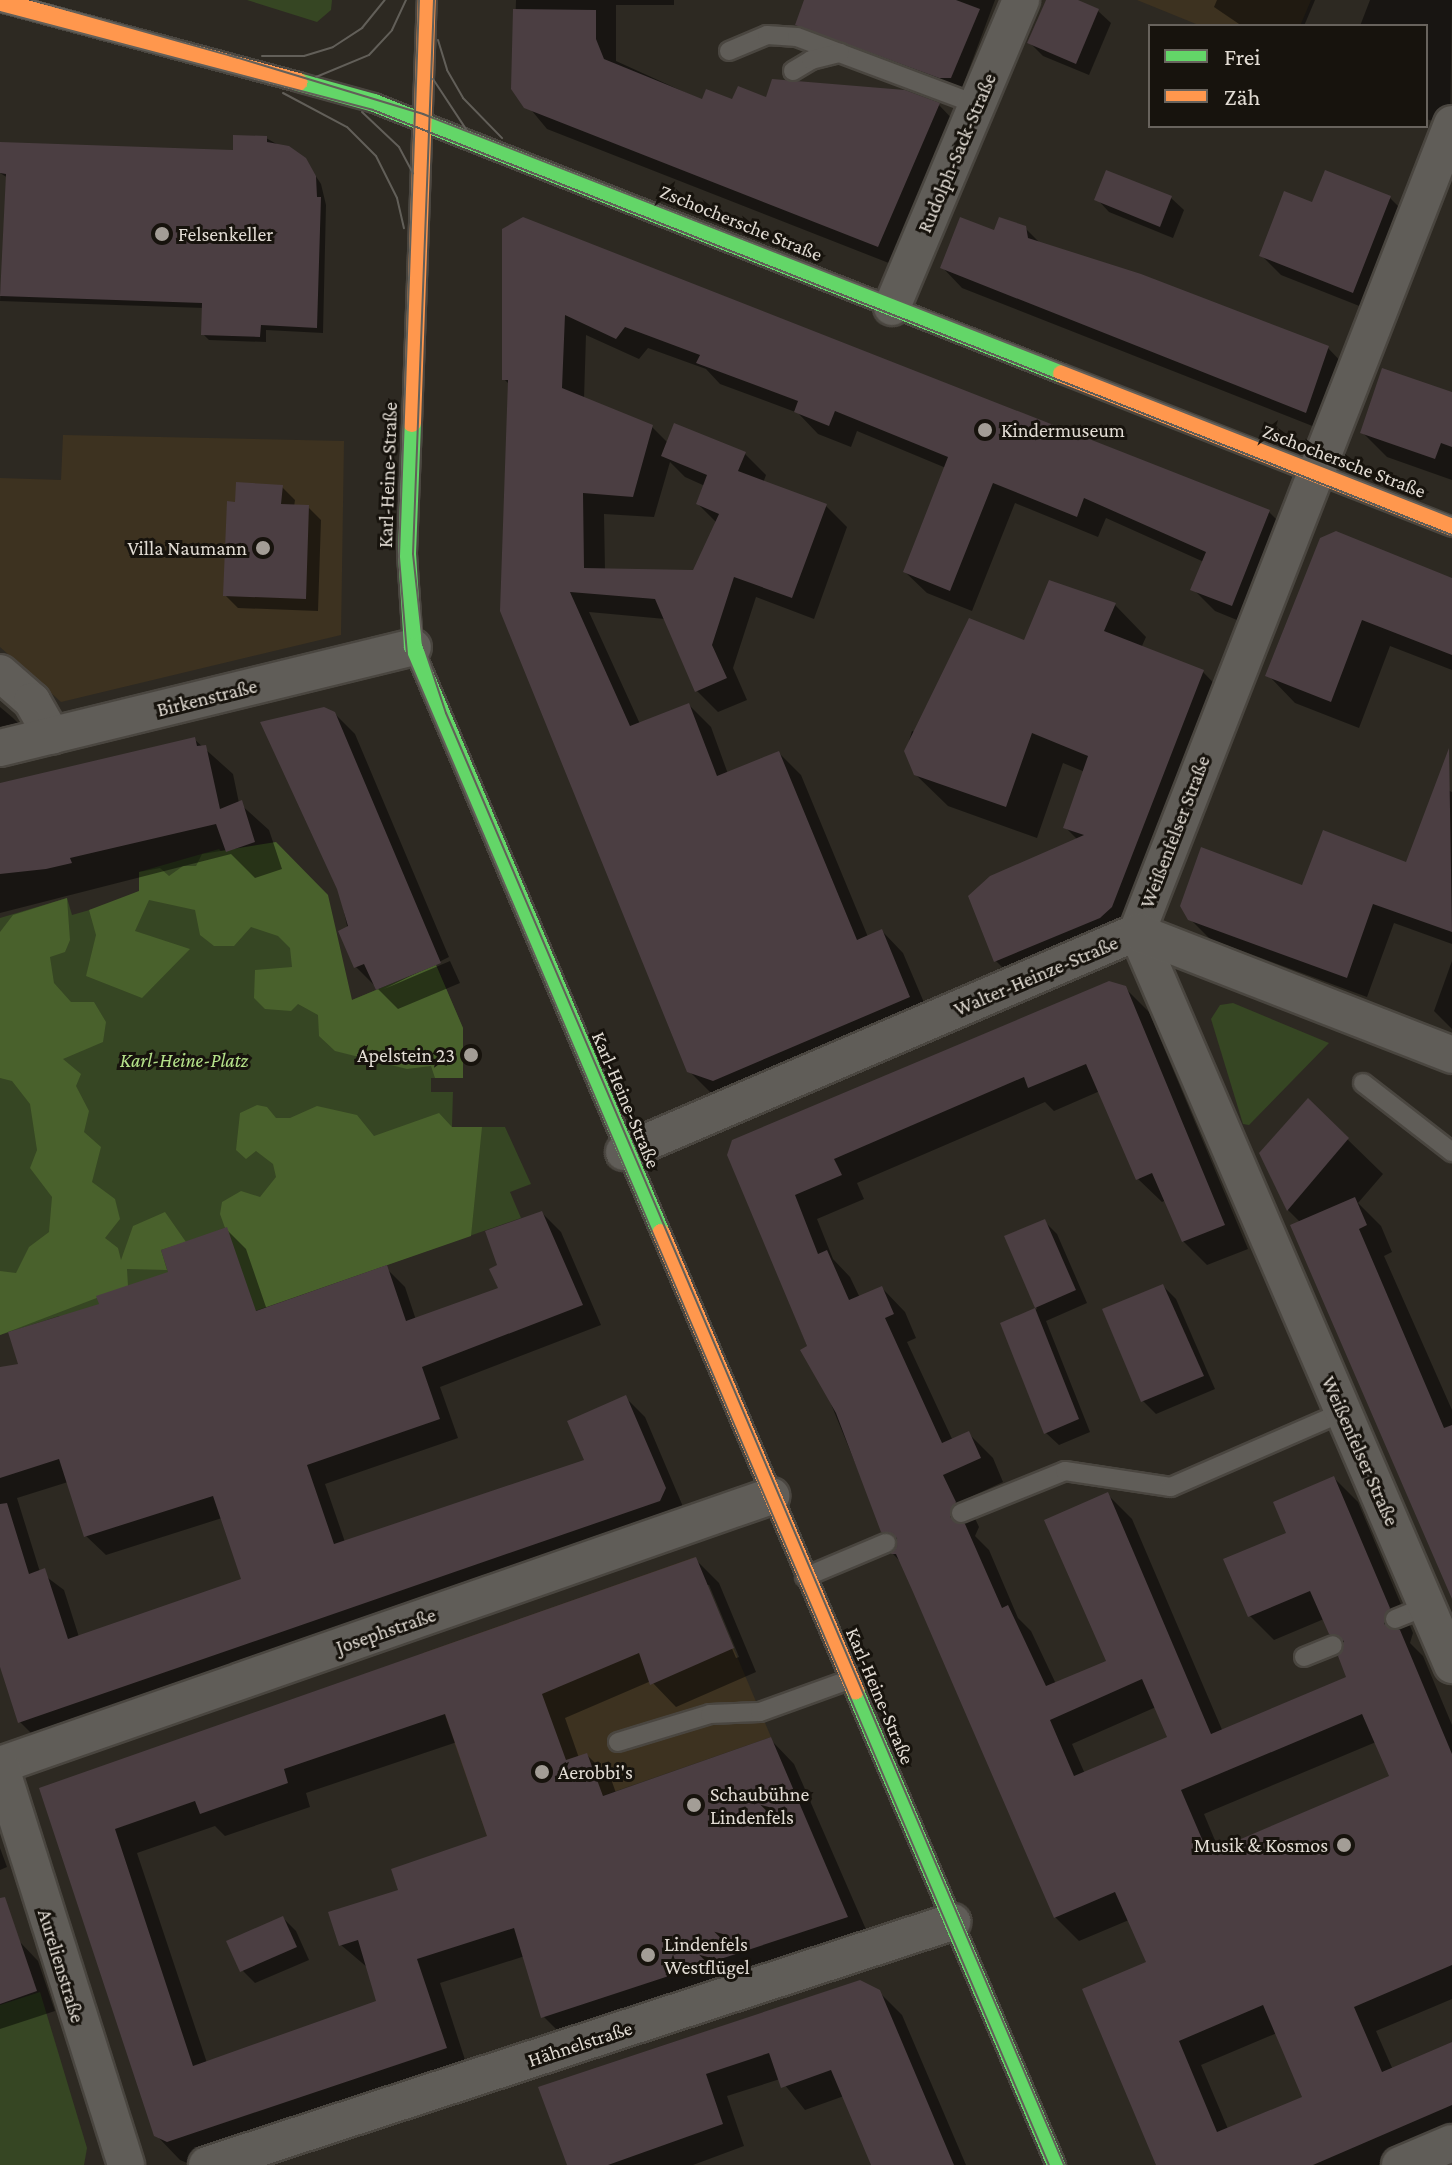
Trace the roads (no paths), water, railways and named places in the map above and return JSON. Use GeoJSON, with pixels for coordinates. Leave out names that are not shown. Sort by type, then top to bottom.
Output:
{"type":"FeatureCollection","features":[{"type":"Feature","properties":{"kind":"street","name":"Karl-Heine-Straße"},"geometry":{"type":"LineString","coordinates":[[427,0],[407,554],[413,647],[624,1152],[1056,2165]]}},
{"type":"Feature","properties":{"kind":"street","name":"Rudolph-Sack-Straße"},"geometry":{"type":"LineString","coordinates":[[892,307],[1021,0]]}},
{"type":"Feature","properties":{"kind":"street","name":"Zschochersche Straße"},"geometry":{"type":"LineString","coordinates":[[0,2],[326,88],[422,122],[1452,527]]}},
{"type":"Feature","properties":{"kind":"street","name":"Weißenfelser Straße"},"geometry":{"type":"LineString","coordinates":[[1452,124],[1137,932],[1343,1412],[1411,1613],[1452,1665]]}},
{"type":"Feature","properties":{"kind":"street","name":"Birkenstraße"},"geometry":{"type":"LineString","coordinates":[[0,748],[413,647]]}},
{"type":"Feature","properties":{"kind":"street"},"geometry":{"type":"LineString","coordinates":[[0,673],[32,701],[52,736]]}},
{"type":"Feature","properties":{"kind":"street","name":"Walter-Heinze-Straße"},"geometry":{"type":"LineString","coordinates":[[624,1152],[1137,932],[1452,1055]]}},
{"type":"Feature","properties":{"kind":"street","name":"Josephstraße"},"geometry":{"type":"LineString","coordinates":[[0,1765],[771,1496]]}},
{"type":"Feature","properties":{"kind":"street","name":"Aurelienstraße"},"geometry":{"type":"LineString","coordinates":[[0,1765],[126,2165]]}},
{"type":"Feature","properties":{"kind":"street","name":"Hähnelstraße"},"geometry":{"type":"LineString","coordinates":[[207,2165],[952,1922]]}},
{"type":"Feature","properties":{"kind":"street"},"geometry":{"type":"LineString","coordinates":[[1400,2165],[1452,2143]]}},
{"type":"Feature","properties":{"kind":"lane"},"geometry":{"type":"LineString","coordinates":[[729,51],[767,35],[797,37],[978,105]]}},
{"type":"Feature","properties":{"kind":"lane"},"geometry":{"type":"LineString","coordinates":[[793,71],[811,60],[840,53]]}},
{"type":"Feature","properties":{"kind":"lane"},"geometry":{"type":"LineString","coordinates":[[1363,1083],[1452,1152]]}},
{"type":"Feature","properties":{"kind":"lane"},"geometry":{"type":"LineString","coordinates":[[961,1513],[1065,1471],[1171,1487],[1343,1412]]}},
{"type":"Feature","properties":{"kind":"lane"},"geometry":{"type":"LineString","coordinates":[[805,1577],[886,1543]]}},
{"type":"Feature","properties":{"kind":"lane"},"geometry":{"type":"LineString","coordinates":[[1304,1657],[1333,1645]]}},
{"type":"Feature","properties":{"kind":"lane"},"geometry":{"type":"LineString","coordinates":[[618,1742],[710,1714],[760,1712],[849,1680]]}},
{"type":"Feature","properties":{"kind":"tram line"},"geometry":{"type":"LineString","coordinates":[[32,0],[238,58]]}},
{"type":"Feature","properties":{"kind":"tram line"},"geometry":{"type":"LineString","coordinates":[[262,56],[304,56],[333,47],[362,28],[385,0]]}},
{"type":"Feature","properties":{"kind":"tram line"},"geometry":{"type":"LineString","coordinates":[[316,77],[369,55],[392,30],[406,0]]}},
{"type":"Feature","properties":{"kind":"tram line"},"geometry":{"type":"LineString","coordinates":[[419,0],[399,557],[407,655],[1049,2165]]}},
{"type":"Feature","properties":{"kind":"tram line"},"geometry":{"type":"LineString","coordinates":[[434,0],[413,554],[423,644],[446,713],[1064,2165]]}},
{"type":"Feature","properties":{"kind":"tram line"},"geometry":{"type":"LineString","coordinates":[[0,12],[373,110],[1452,535]]}},
{"type":"Feature","properties":{"kind":"tram line"},"geometry":{"type":"LineString","coordinates":[[438,40],[447,70],[463,98],[502,138]]}},
{"type":"Feature","properties":{"kind":"tram line"},"geometry":{"type":"LineString","coordinates":[[229,55],[423,114],[1452,517]]}},
{"type":"Feature","properties":{"kind":"tram line"},"geometry":{"type":"LineString","coordinates":[[433,79],[466,129]]}},
{"type":"Feature","properties":{"kind":"tram line"},"geometry":{"type":"LineString","coordinates":[[283,93],[347,127],[376,156],[397,198],[404,228]]}},
{"type":"Feature","properties":{"kind":"tram line"},"geometry":{"type":"LineString","coordinates":[[362,112],[399,147],[413,173]]}},
{"type":"Feature","properties":{"kind":"place","name":"Felsenkeller"},"geometry":{"type":"Point","coordinates":[162,234]}},
{"type":"Feature","properties":{"kind":"place","name":"Kindermuseum"},"geometry":{"type":"Point","coordinates":[985,430]}},
{"type":"Feature","properties":{"kind":"place","name":"Villa Naumann"},"geometry":{"type":"Point","coordinates":[263,548]}},
{"type":"Feature","properties":{"kind":"place","name":"Apelstein 23"},"geometry":{"type":"Point","coordinates":[471,1055]}},
{"type":"Feature","properties":{"kind":"place","name":"Aerobbi's"},"geometry":{"type":"Point","coordinates":[542,1772]}},
{"type":"Feature","properties":{"kind":"place","name":"Schaubühne Lindenfels"},"geometry":{"type":"Point","coordinates":[694,1805]}},
{"type":"Feature","properties":{"kind":"place","name":"Musik & Kosmos"},"geometry":{"type":"Point","coordinates":[1344,1845]}},
{"type":"Feature","properties":{"kind":"place","name":"Lindenfels Westflügel"},"geometry":{"type":"Point","coordinates":[648,1955]}},
{"type":"Feature","properties":{"kind":"park label","name":"Karl-Heine-Platz"},"geometry":{"type":"Point","coordinates":[184,1060]}}]}
